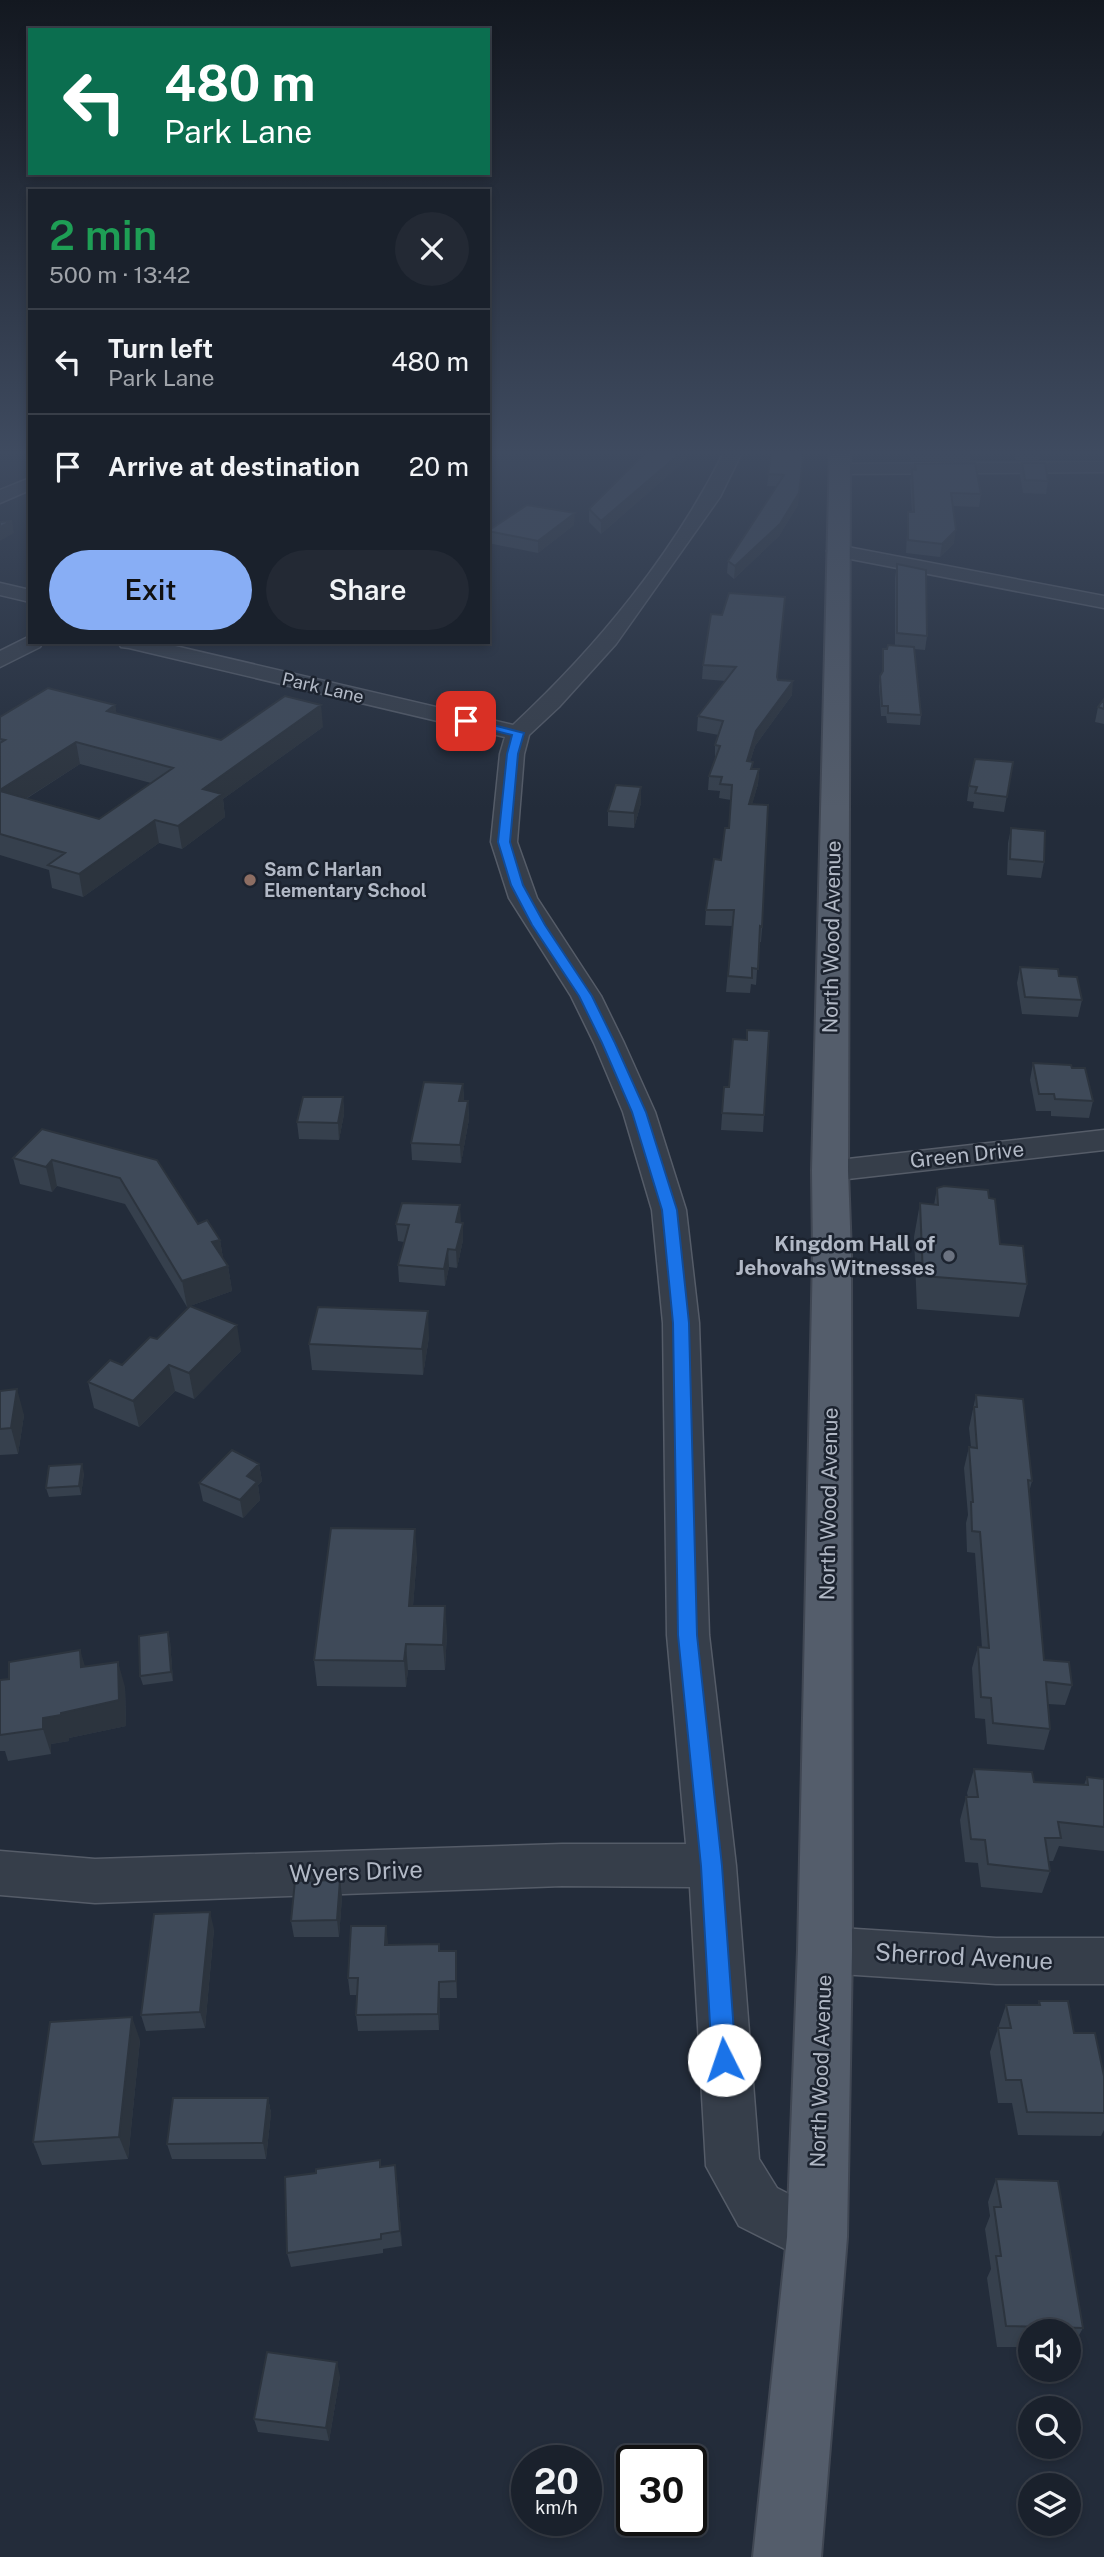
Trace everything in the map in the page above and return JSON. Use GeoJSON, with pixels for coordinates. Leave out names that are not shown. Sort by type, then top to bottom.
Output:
{"type":"FeatureCollection","features":[{"type":"Feature","properties":{"kind":"main road","name":"North Wood Avenue"},"geometry":{"type":"LineString","coordinates":[[787,2557],[817,2237],[825,1950],[837,569]]}},
{"type":"Feature","properties":{"kind":"street"},"geometry":{"type":"LineString","coordinates":[[660,569],[608,639],[551,702],[518,733],[512,754],[504,842],[517,885],[538,925],[586,996],[609,1043],[639,1112],[669,1210],[681,1323],[688,1635],[712,1866],[733,2166],[758,2207],[817,2237]]}},
{"type":"Feature","properties":{"kind":"street"},"geometry":{"type":"LineString","coordinates":[[933,569],[1104,602]]}},
{"type":"Feature","properties":{"kind":"street"},"geometry":{"type":"LineString","coordinates":[[0,589],[28,596]]}},
{"type":"Feature","properties":{"kind":"street"},"geometry":{"type":"LineString","coordinates":[[0,660],[28,644]]}},
{"type":"Feature","properties":{"kind":"street","name":"Park Lane"},"geometry":{"type":"LineString","coordinates":[[138,644],[518,733]]}},
{"type":"Feature","properties":{"kind":"street","name":"Green Drive"},"geometry":{"type":"LineString","coordinates":[[830,1171],[1104,1140]]}},
{"type":"Feature","properties":{"kind":"street","name":"Wyers Drive"},"geometry":{"type":"LineString","coordinates":[[0,1873],[95,1881],[562,1865],[712,1866]]}},
{"type":"Feature","properties":{"kind":"street","name":"Sherrod Avenue"},"geometry":{"type":"LineString","coordinates":[[825,1950],[996,1961],[1104,1961]]}},
{"type":"Feature","properties":{"kind":"building"},"geometry":{"type":"Polygon","coordinates":[[[897,569],[926,570],[927,636],[897,633],[897,569]]]}},
{"type":"Feature","properties":{"kind":"building"},"geometry":{"type":"Polygon","coordinates":[[[729,593],[785,597],[777,677],[778,680],[793,681],[756,731],[747,761],[753,762],[751,769],[759,769],[749,804],[768,805],[762,927],[760,926],[758,969],[752,968],[752,978],[728,976],[734,910],[706,910],[714,859],[721,860],[725,828],[729,828],[732,785],[720,784],[722,777],[709,776],[720,746],[715,745],[723,721],[698,716],[736,667],[703,665],[711,614],[722,615],[729,593]]]}},
{"type":"Feature","properties":{"kind":"building"},"geometry":{"type":"Polygon","coordinates":[[[888,645],[914,647],[921,715],[888,713],[888,706],[882,706],[880,676],[883,671],[883,649],[887,649],[888,645]]]}},
{"type":"Feature","properties":{"kind":"building"},"geometry":{"type":"Polygon","coordinates":[[[48,688],[115,705],[107,711],[221,740],[285,696],[321,705],[203,789],[222,794],[178,826],[155,820],[79,874],[48,865],[65,853],[0,834],[0,791],[99,819],[173,768],[76,742],[0,790],[0,743],[5,740],[0,739],[0,717],[48,688]]]}},
{"type":"Feature","properties":{"kind":"building"},"geometry":{"type":"Polygon","coordinates":[[[975,759],[1013,762],[1007,797],[975,793],[977,787],[969,786],[975,759]]]}},
{"type":"Feature","properties":{"kind":"building"},"geometry":{"type":"Polygon","coordinates":[[[616,785],[641,787],[634,813],[608,811],[616,785]]]}},
{"type":"Feature","properties":{"kind":"building"},"geometry":{"type":"Polygon","coordinates":[[[1011,828],[1045,831],[1044,862],[1010,859],[1011,828]]]}},
{"type":"Feature","properties":{"kind":"building"},"geometry":{"type":"Polygon","coordinates":[[[1020,967],[1058,969],[1059,976],[1077,977],[1082,1000],[1025,997],[1020,967]]]}},
{"type":"Feature","properties":{"kind":"building"},"geometry":{"type":"Polygon","coordinates":[[[747,1030],[769,1031],[764,1115],[722,1113],[724,1087],[729,1087],[733,1039],[747,1040],[747,1030]]]}},
{"type":"Feature","properties":{"kind":"building"},"geometry":{"type":"Polygon","coordinates":[[[1033,1063],[1085,1068],[1093,1101],[1055,1099],[1054,1094],[1039,1094],[1033,1063]]]}},
{"type":"Feature","properties":{"kind":"building"},"geometry":{"type":"Polygon","coordinates":[[[424,1082],[463,1084],[459,1101],[468,1101],[460,1145],[411,1143],[424,1082]]]}},
{"type":"Feature","properties":{"kind":"building"},"geometry":{"type":"Polygon","coordinates":[[[303,1097],[343,1097],[338,1123],[297,1122],[303,1097]]]}},
{"type":"Feature","properties":{"kind":"building"},"geometry":{"type":"Polygon","coordinates":[[[42,1129],[157,1160],[198,1224],[207,1220],[220,1240],[212,1242],[228,1266],[182,1281],[120,1178],[52,1160],[46,1167],[13,1158],[42,1129]]]}},
{"type":"Feature","properties":{"kind":"building"},"geometry":{"type":"Polygon","coordinates":[[[944,1186],[988,1190],[989,1198],[995,1199],[1000,1244],[1023,1246],[1027,1284],[923,1276],[920,1203],[938,1205],[937,1188],[944,1186]]]}},
{"type":"Feature","properties":{"kind":"building"},"geometry":{"type":"Polygon","coordinates":[[[402,1203],[460,1205],[456,1222],[463,1223],[456,1250],[448,1249],[444,1269],[398,1265],[409,1225],[396,1224],[402,1203]]]}},
{"type":"Feature","properties":{"kind":"building"},"geometry":{"type":"Polygon","coordinates":[[[190,1306],[237,1325],[189,1373],[169,1365],[133,1401],[88,1382],[110,1360],[122,1365],[150,1337],[157,1339],[190,1306]]]}},
{"type":"Feature","properties":{"kind":"building"},"geometry":{"type":"Polygon","coordinates":[[[318,1307],[428,1311],[422,1349],[309,1344],[318,1307]]]}},
{"type":"Feature","properties":{"kind":"building"},"geometry":{"type":"Polygon","coordinates":[[[17,1389],[11,1428],[0,1429],[0,1391],[17,1389]]]}},
{"type":"Feature","properties":{"kind":"building"},"geometry":{"type":"Polygon","coordinates":[[[976,1395],[1023,1399],[1032,1481],[1028,1480],[1044,1660],[1069,1662],[1072,1685],[1046,1682],[1050,1729],[993,1723],[991,1698],[981,1697],[978,1647],[989,1648],[980,1532],[972,1531],[969,1447],[977,1448],[974,1407],[977,1407],[976,1395]]]}},
{"type":"Feature","properties":{"kind":"building"},"geometry":{"type":"Polygon","coordinates":[[[232,1450],[259,1464],[247,1476],[257,1482],[240,1500],[199,1483],[232,1450]]]}},
{"type":"Feature","properties":{"kind":"building"},"geometry":{"type":"Polygon","coordinates":[[[82,1464],[79,1486],[46,1488],[49,1466],[82,1464]]]}},
{"type":"Feature","properties":{"kind":"building"},"geometry":{"type":"Polygon","coordinates":[[[331,1528],[415,1529],[409,1606],[445,1606],[443,1645],[406,1644],[404,1661],[314,1660],[331,1528]]]}},
{"type":"Feature","properties":{"kind":"building"},"geometry":{"type":"Polygon","coordinates":[[[168,1632],[171,1672],[140,1676],[139,1636],[168,1632]]]}},
{"type":"Feature","properties":{"kind":"building"},"geometry":{"type":"Polygon","coordinates":[[[80,1650],[81,1667],[118,1662],[119,1700],[43,1718],[43,1729],[0,1735],[0,1680],[9,1679],[9,1662],[80,1650]]]}},
{"type":"Feature","properties":{"kind":"building"},"geometry":{"type":"Polygon","coordinates":[[[974,1769],[1032,1772],[1034,1782],[1088,1785],[1087,1777],[1104,1779],[1104,1827],[1058,1822],[1061,1838],[1045,1838],[1050,1871],[988,1864],[985,1840],[971,1839],[966,1797],[978,1797],[974,1769]]]}},
{"type":"Feature","properties":{"kind":"building"},"geometry":{"type":"Polygon","coordinates":[[[340,1880],[337,1920],[291,1921],[295,1881],[340,1880]]]}},
{"type":"Feature","properties":{"kind":"building"},"geometry":{"type":"Polygon","coordinates":[[[210,1912],[200,2012],[141,2015],[154,1914],[210,1912]]]}},
{"type":"Feature","properties":{"kind":"building"},"geometry":{"type":"Polygon","coordinates":[[[351,1926],[386,1926],[385,1945],[439,1944],[439,1951],[456,1951],[456,1981],[439,1982],[438,2014],[356,2015],[358,1978],[348,1978],[351,1926]]]}},
{"type":"Feature","properties":{"kind":"building"},"geometry":{"type":"Polygon","coordinates":[[[1039,2001],[1068,2001],[1074,2033],[1095,2033],[1104,2076],[1104,2113],[1027,2112],[1021,2080],[1006,2080],[998,2028],[1011,2028],[1006,2005],[1040,2005],[1039,2001]]]}},
{"type":"Feature","properties":{"kind":"building"},"geometry":{"type":"Polygon","coordinates":[[[132,2017],[119,2137],[33,2142],[50,2022],[132,2017]]]}},
{"type":"Feature","properties":{"kind":"building"},"geometry":{"type":"Polygon","coordinates":[[[173,2098],[268,2098],[263,2143],[167,2144],[173,2098]]]}},
{"type":"Feature","properties":{"kind":"building"},"geometry":{"type":"Polygon","coordinates":[[[380,2160],[380,2167],[395,2165],[400,2231],[381,2234],[381,2239],[287,2253],[285,2177],[316,2173],[316,2169],[380,2160]]]}},
{"type":"Feature","properties":{"kind":"building"},"geometry":{"type":"Polygon","coordinates":[[[996,2179],[1058,2181],[1083,2328],[1081,2319],[1018,2319],[1018,2326],[1006,2326],[996,2256],[1001,2256],[994,2207],[1001,2207],[996,2179]]]}},
{"type":"Feature","properties":{"kind":"building"},"geometry":{"type":"Polygon","coordinates":[[[267,2352],[337,2362],[326,2428],[254,2419],[267,2352]]]}},
{"type":"Feature","properties":{"kind":"place","name":"Sam C Harlan Elementary School"},"geometry":{"type":"Point","coordinates":[250,880]}},
{"type":"Feature","properties":{"kind":"place","name":"Kingdom Hall of Jehovahs Witnesses"},"geometry":{"type":"Point","coordinates":[949,1256]}},
{"type":"Feature","properties":{"kind":"route"},"geometry":{"type":"LineString","coordinates":[[466,721],[518,733],[512,754],[504,842],[517,885],[538,925],[586,996],[609,1043],[639,1112],[659,1169],[669,1210],[681,1323],[682,1480],[688,1635],[712,1866],[724,2060]]}}]}
